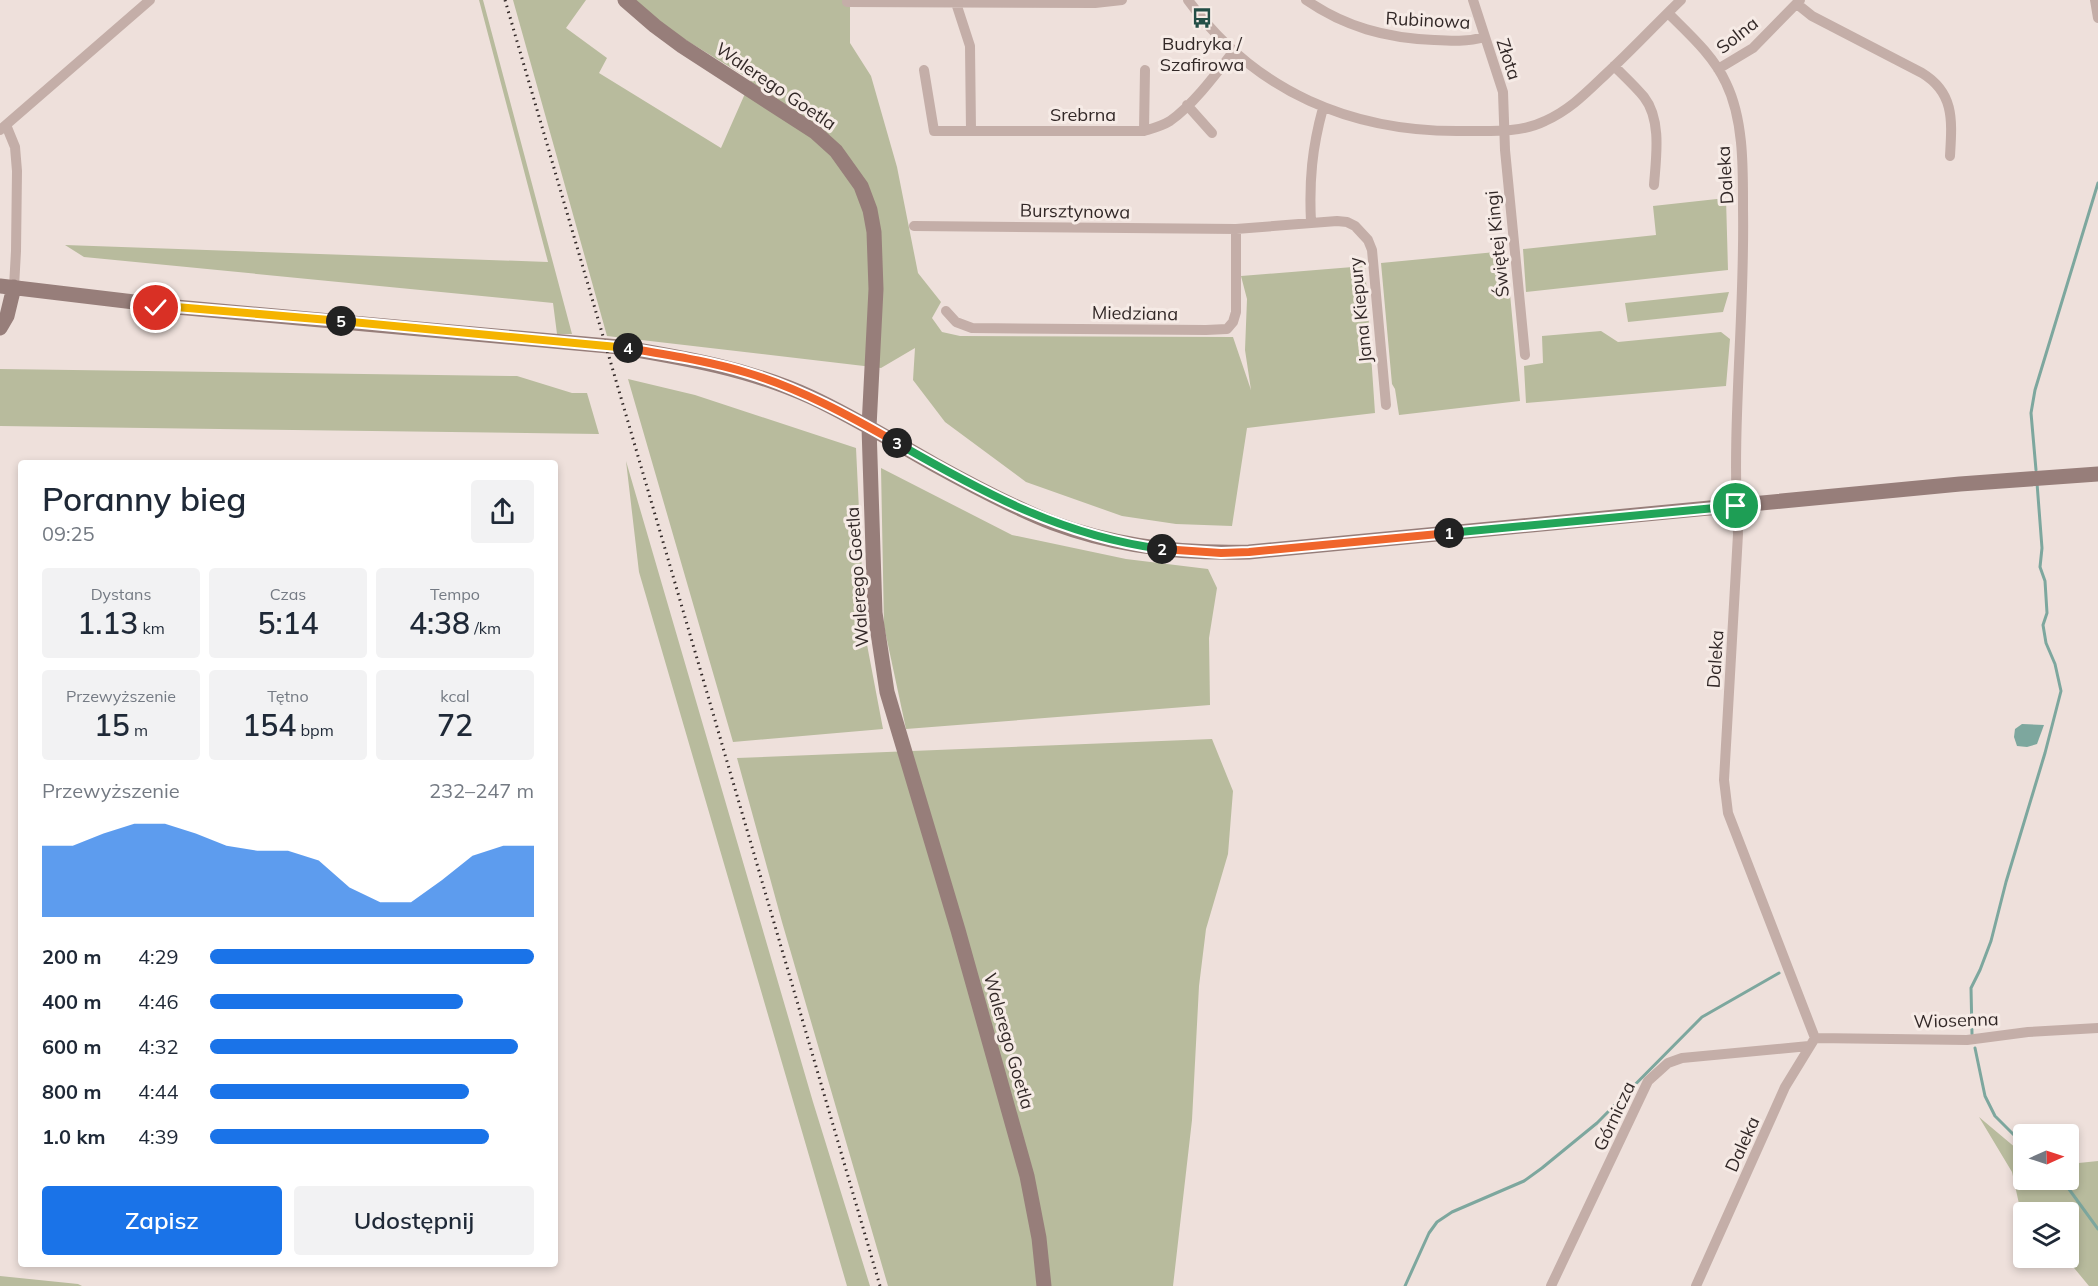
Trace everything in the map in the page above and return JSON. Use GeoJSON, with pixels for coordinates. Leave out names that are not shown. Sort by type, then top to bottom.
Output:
{"type":"FeatureCollection","features":[{"type":"Feature","properties":{"kind":"main road","name":"Walerego Goetla"},"geometry":{"type":"LineString","coordinates":[[625,0],[655,26],[682,45],[815,132],[836,151],[861,186],[870,210],[877,256],[869,427],[874,613],[887,693],[958,930],[1027,1176],[1039,1238],[1044,1286]]}},
{"type":"Feature","properties":{"kind":"main road"},"geometry":{"type":"LineString","coordinates":[[0,328],[7,316],[6,292],[597,344],[683,357],[747,373],[811,397],[935,465],[1028,513],[1055,524],[1116,542],[1161,549],[1221,553],[1249,552],[1960,484],[2098,474]]}},
{"type":"Feature","properties":{"kind":"street"},"geometry":{"type":"LineString","coordinates":[[6,292],[16,251],[17,171],[15,147],[3,128],[150,0]]}},
{"type":"Feature","properties":{"kind":"street"},"geometry":{"type":"LineString","coordinates":[[847,2],[1095,3],[1122,0]]}},
{"type":"Feature","properties":{"kind":"street"},"geometry":{"type":"LineString","coordinates":[[1188,0],[1233,52],[1270,80],[1323,108],[1375,124],[1410,129],[1453,131],[1505,130],[1538,124],[1563,112],[1577,102],[1681,0]]}},
{"type":"Feature","properties":{"kind":"street","name":"Rubinowa"},"geometry":{"type":"LineString","coordinates":[[1306,0],[1342,22],[1376,34],[1410,39],[1470,41],[1485,38]]}},
{"type":"Feature","properties":{"kind":"street","name":"Złota"},"geometry":{"type":"LineString","coordinates":[[1473,0],[1503,92],[1505,130]]}},
{"type":"Feature","properties":{"kind":"street"},"geometry":{"type":"LineString","coordinates":[[2095,0],[2098,18]]}},
{"type":"Feature","properties":{"kind":"street"},"geometry":{"type":"LineString","coordinates":[[955,1],[970,46],[971,131]]}},
{"type":"Feature","properties":{"kind":"street"},"geometry":{"type":"LineString","coordinates":[[1799,2],[1807,13],[1922,73],[1938,85],[1947,101],[1950,116],[1950,156]]}},
{"type":"Feature","properties":{"kind":"street","name":"Solna"},"geometry":{"type":"LineString","coordinates":[[1718,69],[1753,48],[1799,2]]}},
{"type":"Feature","properties":{"kind":"street","name":"Daleka"},"geometry":{"type":"LineString","coordinates":[[1668,13],[1702,48],[1718,69],[1726,83],[1735,110],[1743,185],[1744,284],[1737,402],[1738,534],[1725,797],[1728,813],[1812,1042],[1785,1087],[1696,1286]]}},
{"type":"Feature","properties":{"kind":"street","name":"Srebrna"},"geometry":{"type":"LineString","coordinates":[[924,70],[934,131],[1144,131],[1171,121],[1233,52]]}},
{"type":"Feature","properties":{"kind":"street"},"geometry":{"type":"LineString","coordinates":[[1614,66],[1645,98],[1652,111],[1657,154],[1654,185]]}},
{"type":"Feature","properties":{"kind":"street"},"geometry":{"type":"LineString","coordinates":[[1144,131],[1145,70]]}},
{"type":"Feature","properties":{"kind":"street"},"geometry":{"type":"LineString","coordinates":[[1187,105],[1212,133]]}},
{"type":"Feature","properties":{"kind":"street"},"geometry":{"type":"LineString","coordinates":[[1311,222],[1311,171],[1323,108]]}},
{"type":"Feature","properties":{"kind":"street","name":"Świętej Kingi"},"geometry":{"type":"LineString","coordinates":[[1505,130],[1525,355]]}},
{"type":"Feature","properties":{"kind":"street","name":"Jana Kiepury"},"geometry":{"type":"LineString","coordinates":[[1236,229],[1311,222],[1347,222],[1355,226],[1368,240],[1372,250],[1375,274],[1386,405]]}},
{"type":"Feature","properties":{"kind":"street","name":"Bursztynowa"},"geometry":{"type":"LineString","coordinates":[[914,226],[1236,229]]}},
{"type":"Feature","properties":{"kind":"street","name":"Miedziana"},"geometry":{"type":"LineString","coordinates":[[946,311],[956,322],[972,328],[1196,330],[1227,328],[1233,322],[1236,305],[1236,229]]}},
{"type":"Feature","properties":{"kind":"street","name":"Wiosenna"},"geometry":{"type":"LineString","coordinates":[[1812,1042],[1967,1040],[2028,1032],[2098,1028]]}},
{"type":"Feature","properties":{"kind":"street","name":"Górnicza"},"geometry":{"type":"LineString","coordinates":[[1551,1286],[1648,1082],[1658,1071],[1673,1061],[1691,1057],[1812,1042]]}},
{"type":"Feature","properties":{"kind":"green space"},"geometry":{"type":"Polygon","coordinates":[[[479,0],[483,0],[572,334],[557,334],[553,303],[84,257],[65,245],[548,262],[479,0]]]}},
{"type":"Feature","properties":{"kind":"green space"},"geometry":{"type":"Polygon","coordinates":[[[513,0],[586,0],[566,28],[607,58],[599,73],[721,148],[751,80],[650,18],[635,0],[850,0],[850,43],[871,76],[897,167],[918,273],[941,302],[932,318],[942,332],[960,336],[1233,337],[1251,390],[1245,350],[1247,299],[1241,276],[1365,266],[1375,413],[1247,428],[1232,526],[1176,524],[1122,516],[1026,482],[945,422],[913,380],[915,348],[881,368],[607,336],[513,0]]]}},
{"type":"Feature","properties":{"kind":"green space"},"geometry":{"type":"Polygon","coordinates":[[[1726,198],[1728,270],[1526,292],[1523,249],[1656,235],[1653,206],[1726,198]]]}},
{"type":"Feature","properties":{"kind":"green space"},"geometry":{"type":"Polygon","coordinates":[[[1506,251],[1520,401],[1399,415],[1395,389],[1392,384],[1381,263],[1506,251]]]}},
{"type":"Feature","properties":{"kind":"green space"},"geometry":{"type":"Polygon","coordinates":[[[1729,292],[1723,312],[1628,322],[1625,303],[1729,292]]]}},
{"type":"Feature","properties":{"kind":"green space"},"geometry":{"type":"Polygon","coordinates":[[[1601,331],[1618,342],[1721,332],[1730,339],[1726,386],[1526,403],[1524,366],[1543,363],[1542,336],[1601,331]]]}},
{"type":"Feature","properties":{"kind":"green space"},"geometry":{"type":"Polygon","coordinates":[[[0,369],[517,376],[572,393],[587,393],[599,434],[0,426],[0,369]]]}},
{"type":"Feature","properties":{"kind":"green space"},"geometry":{"type":"Polygon","coordinates":[[[628,379],[695,395],[856,448],[865,634],[883,729],[733,742],[628,379]]]}},
{"type":"Feature","properties":{"kind":"green space"},"geometry":{"type":"Polygon","coordinates":[[[626,461],[813,1102],[870,1286],[847,1286],[639,572],[626,461]]]}},
{"type":"Feature","properties":{"kind":"green space"},"geometry":{"type":"Polygon","coordinates":[[[881,468],[1012,535],[1126,559],[1208,569],[1217,588],[1209,638],[1210,705],[906,729],[884,626],[881,468]]]}},
{"type":"Feature","properties":{"kind":"green space"},"geometry":{"type":"Polygon","coordinates":[[[1212,739],[1233,791],[1228,854],[1206,929],[1199,986],[1192,1120],[1173,1286],[888,1286],[782,922],[737,758],[1212,739]]]}},
{"type":"Feature","properties":{"kind":"green space"},"geometry":{"type":"Polygon","coordinates":[[[1979,1117],[2013,1146],[2013,1177],[1979,1117]]]}},
{"type":"Feature","properties":{"kind":"green space"},"geometry":{"type":"Polygon","coordinates":[[[2098,1161],[2098,1286],[2089,1286],[2074,1268],[2079,1268],[2079,1202],[2019,1202],[2016,1190],[2079,1190],[2079,1163],[2098,1161]]]}},
{"type":"Feature","properties":{"kind":"green space"},"geometry":{"type":"Polygon","coordinates":[[[0,1276],[78,1284],[82,1286],[0,1286],[0,1276]]]}},
{"type":"Feature","properties":{"kind":"water"},"geometry":{"type":"Polygon","coordinates":[[[2022,724],[2044,725],[2037,744],[2027,747],[2017,746],[2014,737],[2015,729],[2022,724]]]}},
{"type":"Feature","properties":{"kind":"waterway"},"geometry":{"type":"LineString","coordinates":[[2036,470],[2031,413],[2035,390],[2098,183]]}},
{"type":"Feature","properties":{"kind":"waterway"},"geometry":{"type":"LineString","coordinates":[[1972,1034],[1971,988],[1991,941],[2061,691],[2055,664],[2046,643],[2043,625],[2047,613],[2045,581],[2040,567],[2042,548],[2037,483]]}},
{"type":"Feature","properties":{"kind":"waterway"},"geometry":{"type":"LineString","coordinates":[[1405,1286],[1429,1233],[1437,1222],[1452,1212],[1524,1181],[1542,1168],[1597,1123],[1702,1017],[1779,973]]}},
{"type":"Feature","properties":{"kind":"waterway"},"geometry":{"type":"LineString","coordinates":[[1975,1048],[1985,1096],[1995,1116],[2013,1134]]}},
{"type":"Feature","properties":{"kind":"waterway"},"geometry":{"type":"LineString","coordinates":[[2070,1190],[2098,1229]]}},
{"type":"Feature","properties":{"kind":"railway"},"geometry":{"type":"LineString","coordinates":[[505,0],[880,1286]]}},
{"type":"Feature","properties":{"kind":"place","name":"Budryka / Szafirowa"},"geometry":{"type":"Point","coordinates":[1202,18]}},
{"type":"Feature","properties":{"kind":"route"},"geometry":{"type":"LineString","coordinates":[[156,308],[176,307],[462,332],[619,347],[683,357],[747,373],[811,397],[1000,499],[1055,524],[1116,542],[1161,549],[1221,553],[1249,552],[1736,506]]}}]}
